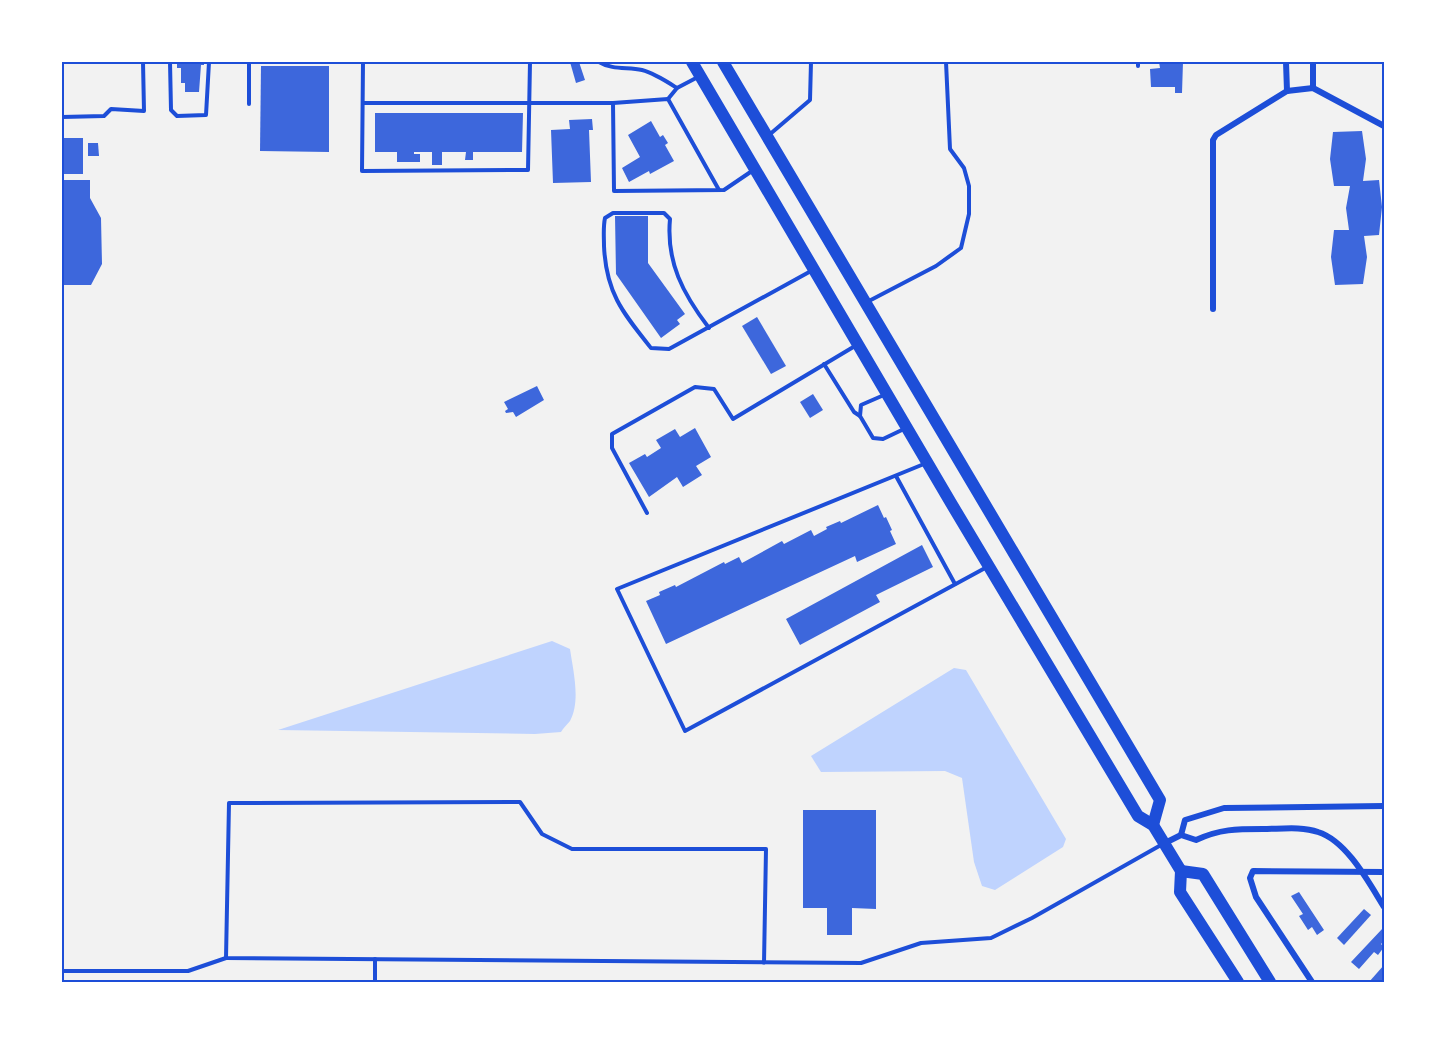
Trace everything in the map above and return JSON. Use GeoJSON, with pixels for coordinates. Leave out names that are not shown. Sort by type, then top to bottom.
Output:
{"type":"FeatureCollection","features":[{"type":"Feature","properties":{"kind":"main road"},"geometry":{"type":"LineString","coordinates":[[692,62],[1138,816],[1153,825],[1181,871],[1180,892],[1238,982]]}},
{"type":"Feature","properties":{"kind":"main road"},"geometry":{"type":"LineString","coordinates":[[723,62],[1160,800],[1153,825]]}},
{"type":"Feature","properties":{"kind":"main road"},"geometry":{"type":"LineString","coordinates":[[1181,871],[1203,874],[1270,982]]}},
{"type":"Feature","properties":{"kind":"street"},"geometry":{"type":"LineString","coordinates":[[1287,62],[1287,91]]}},
{"type":"Feature","properties":{"kind":"street"},"geometry":{"type":"LineString","coordinates":[[1313,62],[1313,88]]}},
{"type":"Feature","properties":{"kind":"street"},"geometry":{"type":"LineString","coordinates":[[1214,309],[1213,140],[1220,131],[1287,91],[1313,88],[1384,126]]}},
{"type":"Feature","properties":{"kind":"street"},"geometry":{"type":"LineString","coordinates":[[1181,835],[1185,820],[1224,808],[1384,806]]}},
{"type":"Feature","properties":{"kind":"street"},"geometry":{"type":"LineString","coordinates":[[1164,843],[1181,835],[1196,840],[1212,832],[1227,829],[1318,831],[1332,839],[1346,852],[1384,907]]}},
{"type":"Feature","properties":{"kind":"street"},"geometry":{"type":"LineString","coordinates":[[1312,982],[1256,897],[1250,878],[1253,871],[1384,872]]}},
{"type":"Feature","properties":{"kind":"lane"},"geometry":{"type":"LineString","coordinates":[[62,117],[104,116],[111,109],[144,111],[143,62]]}},
{"type":"Feature","properties":{"kind":"lane"},"geometry":{"type":"LineString","coordinates":[[170,62],[171,110],[177,116],[206,116],[208,62]]}},
{"type":"Feature","properties":{"kind":"lane"},"geometry":{"type":"LineString","coordinates":[[249,62],[249,104]]}},
{"type":"Feature","properties":{"kind":"lane"},"geometry":{"type":"LineString","coordinates":[[363,62],[362,171],[528,170],[530,62]]}},
{"type":"Feature","properties":{"kind":"lane"},"geometry":{"type":"LineString","coordinates":[[599,62],[606,66],[642,70],[662,78],[677,88]]}},
{"type":"Feature","properties":{"kind":"lane"},"geometry":{"type":"LineString","coordinates":[[768,136],[810,100],[811,62]]}},
{"type":"Feature","properties":{"kind":"lane"},"geometry":{"type":"LineString","coordinates":[[867,302],[936,266],[961,248],[969,214],[969,186],[964,168],[950,149],[946,62]]}},
{"type":"Feature","properties":{"kind":"lane"},"geometry":{"type":"LineString","coordinates":[[363,103],[613,103],[669,99],[677,88],[700,76]]}},
{"type":"Feature","properties":{"kind":"lane"},"geometry":{"type":"LineString","coordinates":[[669,99],[719,190]]}},
{"type":"Feature","properties":{"kind":"lane"},"geometry":{"type":"LineString","coordinates":[[613,103],[614,191],[724,190],[755,170]]}},
{"type":"Feature","properties":{"kind":"lane"},"geometry":{"type":"LineString","coordinates":[[709,328],[696,311],[671,259],[668,237],[670,219],[664,213],[613,213],[605,218],[603,225],[605,269],[611,289],[621,307],[651,348],[669,350],[709,328],[814,269]]}},
{"type":"Feature","properties":{"kind":"lane"},"geometry":{"type":"LineString","coordinates":[[647,513],[612,448],[612,434],[695,387],[714,389],[734,419],[859,344]]}},
{"type":"Feature","properties":{"kind":"lane"},"geometry":{"type":"LineString","coordinates":[[824,364],[873,438],[883,439],[908,427]]}},
{"type":"Feature","properties":{"kind":"lane"},"geometry":{"type":"LineString","coordinates":[[860,416],[861,405],[888,393]]}},
{"type":"Feature","properties":{"kind":"lane"},"geometry":{"type":"LineString","coordinates":[[927,462],[617,589],[685,731],[989,566]]}},
{"type":"Feature","properties":{"kind":"lane"},"geometry":{"type":"LineString","coordinates":[[896,476],[955,584]]}},
{"type":"Feature","properties":{"kind":"lane"},"geometry":{"type":"LineString","coordinates":[[226,958],[229,803],[520,802],[542,834],[572,849],[766,849],[764,963]]}},
{"type":"Feature","properties":{"kind":"lane"},"geometry":{"type":"LineString","coordinates":[[62,970],[188,971],[226,958],[861,963],[921,943],[991,938],[1032,918],[1164,843]]}},
{"type":"Feature","properties":{"kind":"lane"},"geometry":{"type":"LineString","coordinates":[[375,959],[375,982]]}},
{"type":"Feature","properties":{"kind":"water"},"geometry":{"type":"Polygon","coordinates":[[[552,641],[570,649],[576,695],[570,721],[561,732],[535,734],[278,730],[552,641]]]}},
{"type":"Feature","properties":{"kind":"water"},"geometry":{"type":"Polygon","coordinates":[[[954,668],[966,670],[1066,839],[1063,847],[995,890],[982,886],[974,862],[962,778],[945,771],[821,772],[811,756],[954,668]]]}},
{"type":"Feature","properties":{"kind":"building"},"geometry":{"type":"Polygon","coordinates":[[[177,62],[204,62],[204,65],[201,65],[199,92],[185,92],[185,83],[181,83],[181,68],[177,68],[177,62]]]}},
{"type":"Feature","properties":{"kind":"building"},"geometry":{"type":"Polygon","coordinates":[[[570,62],[579,62],[585,80],[576,83],[570,62]]]}},
{"type":"Feature","properties":{"kind":"building"},"geometry":{"type":"Polygon","coordinates":[[[1159,62],[1183,62],[1182,93],[1175,93],[1175,87],[1151,87],[1150,69],[1160,68],[1159,62]]]}},
{"type":"Feature","properties":{"kind":"building"},"geometry":{"type":"Polygon","coordinates":[[[261,66],[329,66],[329,152],[260,151],[261,66]]]}},
{"type":"Feature","properties":{"kind":"building"},"geometry":{"type":"Polygon","coordinates":[[[375,113],[523,113],[522,152],[473,152],[473,160],[465,160],[466,152],[442,152],[442,165],[432,165],[432,152],[414,152],[414,154],[420,154],[420,162],[397,162],[397,152],[375,152],[375,113]]]}},
{"type":"Feature","properties":{"kind":"building"},"geometry":{"type":"Polygon","coordinates":[[[592,119],[593,130],[589,130],[591,182],[553,183],[551,130],[570,129],[569,120],[592,119]]]}},
{"type":"Feature","properties":{"kind":"building"},"geometry":{"type":"Polygon","coordinates":[[[651,121],[660,137],[663,135],[668,143],[665,145],[674,161],[629,182],[622,168],[640,157],[628,135],[651,121]]]}},
{"type":"Feature","properties":{"kind":"building"},"geometry":{"type":"Polygon","coordinates":[[[1362,131],[1366,159],[1363,181],[1379,180],[1382,207],[1379,235],[1364,236],[1367,257],[1363,284],[1335,285],[1331,257],[1334,230],[1349,230],[1346,208],[1350,186],[1334,186],[1330,159],[1333,132],[1362,131]]]}},
{"type":"Feature","properties":{"kind":"building"},"geometry":{"type":"Polygon","coordinates":[[[62,138],[83,138],[83,174],[62,174],[62,138]]]}},
{"type":"Feature","properties":{"kind":"building"},"geometry":{"type":"Polygon","coordinates":[[[88,143],[98,143],[99,156],[88,156],[88,143]]]}},
{"type":"Feature","properties":{"kind":"building"},"geometry":{"type":"Polygon","coordinates":[[[62,180],[90,180],[90,198],[101,218],[102,264],[91,285],[62,285],[62,180]]]}},
{"type":"Feature","properties":{"kind":"building"},"geometry":{"type":"Polygon","coordinates":[[[615,216],[648,216],[648,263],[685,314],[677,320],[680,324],[661,338],[616,274],[615,216]]]}},
{"type":"Feature","properties":{"kind":"building"},"geometry":{"type":"Polygon","coordinates":[[[757,317],[786,366],[771,374],[742,326],[757,317]]]}},
{"type":"Feature","properties":{"kind":"building"},"geometry":{"type":"Polygon","coordinates":[[[537,386],[544,400],[516,417],[513,412],[506,413],[508,409],[504,402],[537,386]]]}},
{"type":"Feature","properties":{"kind":"building"},"geometry":{"type":"Polygon","coordinates":[[[813,394],[823,410],[810,418],[800,402],[813,394]]]}},
{"type":"Feature","properties":{"kind":"building"},"geometry":{"type":"Polygon","coordinates":[[[695,428],[711,457],[696,466],[702,475],[683,487],[677,477],[649,497],[629,463],[645,454],[647,457],[661,448],[656,440],[675,429],[680,437],[695,428]]]}},
{"type":"Feature","properties":{"kind":"building"},"geometry":{"type":"Polygon","coordinates":[[[878,505],[892,530],[890,531],[896,544],[857,562],[855,556],[666,644],[646,601],[660,595],[659,592],[675,585],[676,587],[724,562],[725,564],[739,557],[742,563],[782,541],[784,544],[811,530],[814,536],[827,529],[826,527],[840,521],[841,523],[878,505]]]}},
{"type":"Feature","properties":{"kind":"building"},"geometry":{"type":"Polygon","coordinates":[[[922,545],[933,567],[876,595],[880,602],[800,645],[786,619],[922,545]]]}},
{"type":"Feature","properties":{"kind":"building"},"geometry":{"type":"Polygon","coordinates":[[[803,810],[876,810],[876,909],[852,908],[852,935],[827,935],[827,908],[803,908],[803,810]]]}},
{"type":"Feature","properties":{"kind":"building"},"geometry":{"type":"Polygon","coordinates":[[[1299,892],[1324,930],[1317,935],[1312,927],[1308,930],[1299,916],[1303,914],[1291,896],[1299,892]]]}},
{"type":"Feature","properties":{"kind":"building"},"geometry":{"type":"Polygon","coordinates":[[[1364,909],[1371,915],[1344,945],[1337,938],[1364,909]]]}},
{"type":"Feature","properties":{"kind":"building"},"geometry":{"type":"Polygon","coordinates":[[[1383,928],[1384,941],[1381,944],[1384,947],[1378,955],[1374,952],[1359,969],[1351,962],[1383,928]]]}},
{"type":"Feature","properties":{"kind":"building"},"geometry":{"type":"Polygon","coordinates":[[[1384,965],[1382,982],[1369,982],[1384,965]]]}}]}
